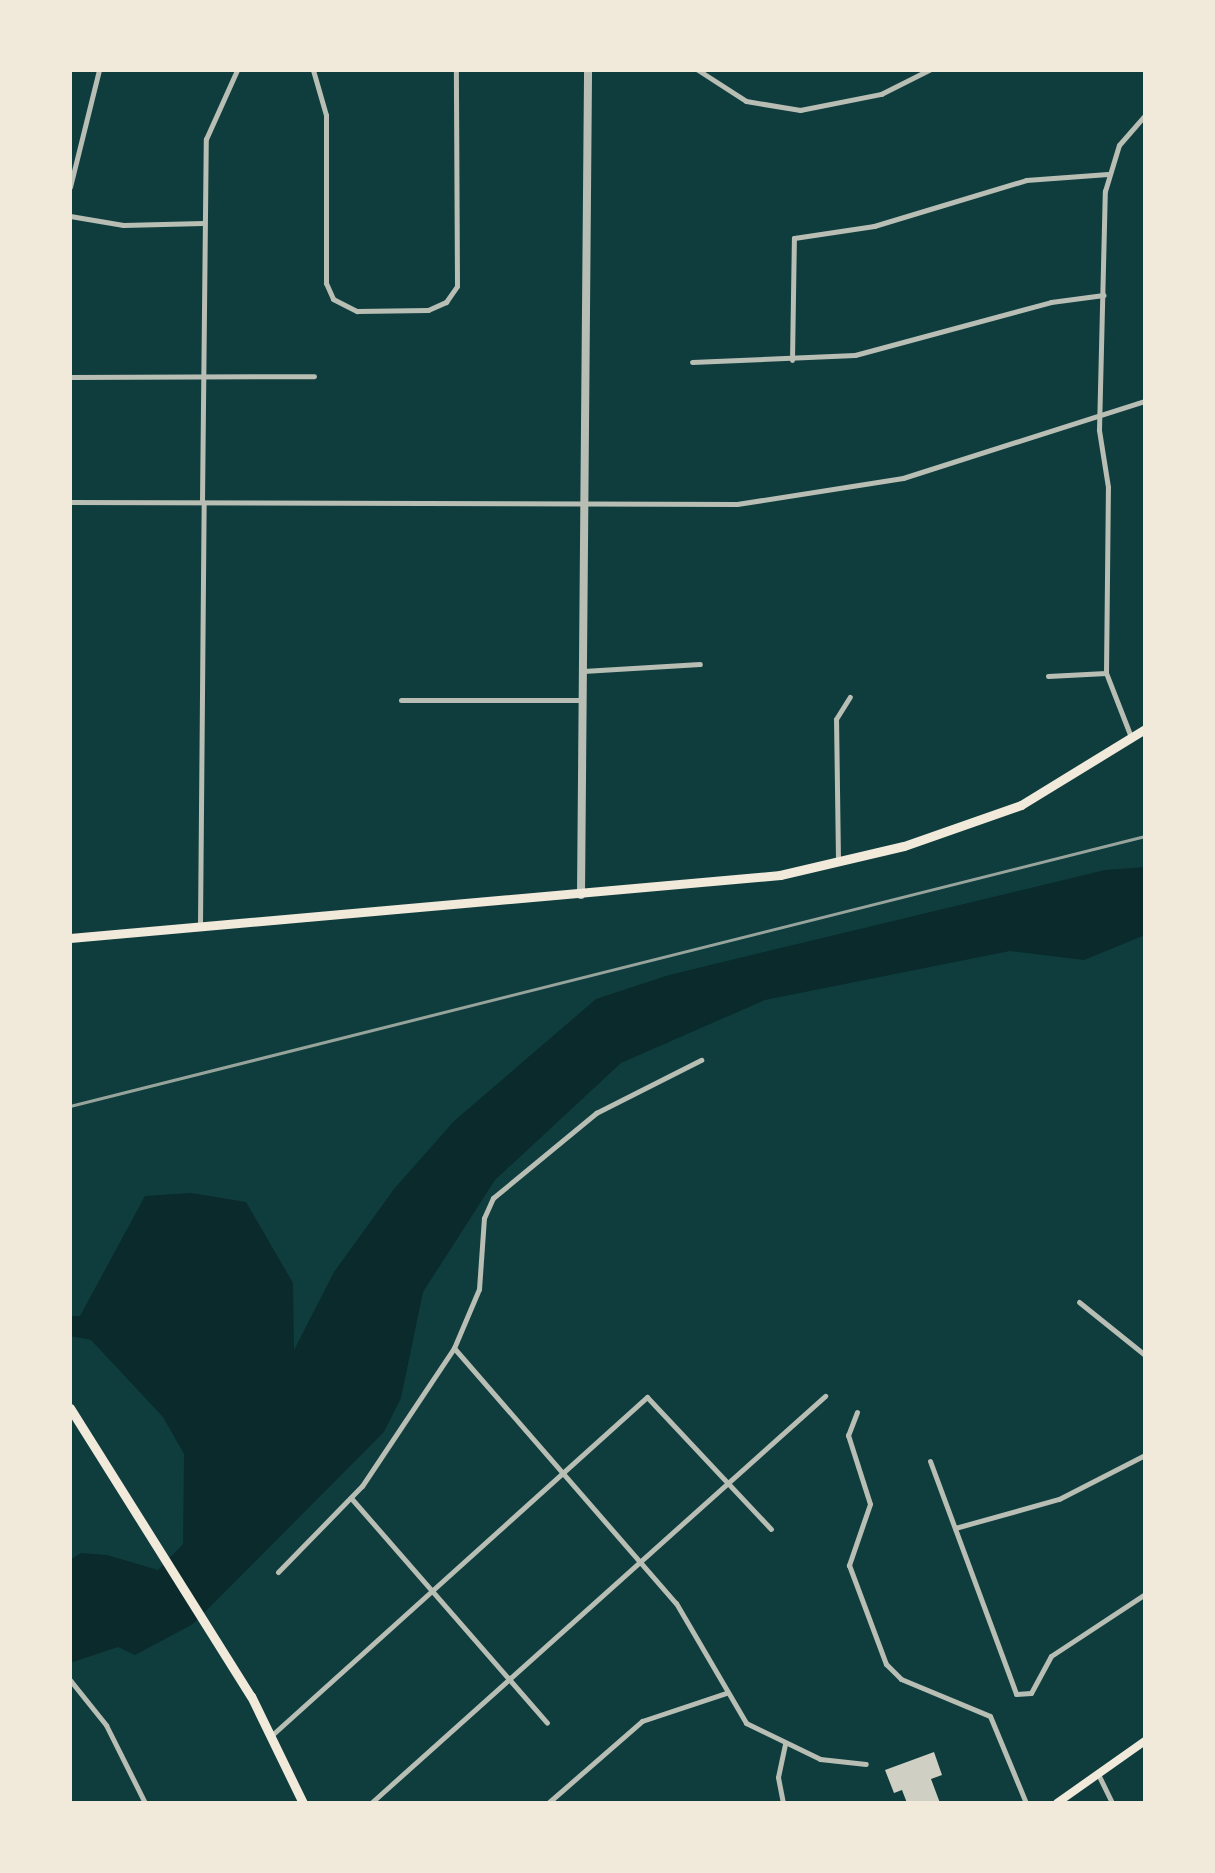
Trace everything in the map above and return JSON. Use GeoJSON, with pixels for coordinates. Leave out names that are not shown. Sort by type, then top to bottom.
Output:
{"type":"FeatureCollection","features":[{"type":"Feature","properties":{"kind":"main road"},"geometry":{"type":"LineString","coordinates":[[70,938],[701,887],[838,864],[1021,805],[1145,729]]}},
{"type":"Feature","properties":{"kind":"main road"},"geometry":{"type":"LineString","coordinates":[[70,1408],[209,1629],[272,1736],[304,1803]]}},
{"type":"Feature","properties":{"kind":"main road"},"geometry":{"type":"LineString","coordinates":[[1057,1803],[1145,1741]]}},
{"type":"Feature","properties":{"kind":"street"},"geometry":{"type":"LineString","coordinates":[[70,188],[99,70]]}},
{"type":"Feature","properties":{"kind":"street"},"geometry":{"type":"LineString","coordinates":[[200,928],[206,139],[237,70]]}},
{"type":"Feature","properties":{"kind":"street"},"geometry":{"type":"LineString","coordinates":[[313,70],[326,115],[326,283],[333,300],[357,311],[428,310],[453,294],[459,277],[456,70]]}},
{"type":"Feature","properties":{"kind":"street"},"geometry":{"type":"LineString","coordinates":[[581,895],[588,70]]}},
{"type":"Feature","properties":{"kind":"street"},"geometry":{"type":"LineString","coordinates":[[698,70],[746,101],[800,110],[882,94],[929,70]]}},
{"type":"Feature","properties":{"kind":"street"},"geometry":{"type":"LineString","coordinates":[[1132,737],[1106,673],[1108,487],[1099,430],[1104,413],[1108,174],[1119,145],[1145,114]]}},
{"type":"Feature","properties":{"kind":"street"},"geometry":{"type":"LineString","coordinates":[[792,360],[794,238],[874,226],[1039,177],[1108,174]]}},
{"type":"Feature","properties":{"kind":"street"},"geometry":{"type":"LineString","coordinates":[[70,216],[123,225],[203,223]]}},
{"type":"Feature","properties":{"kind":"street"},"geometry":{"type":"LineString","coordinates":[[692,362],[792,360],[886,349],[1051,302],[1104,295]]}},
{"type":"Feature","properties":{"kind":"street"},"geometry":{"type":"LineString","coordinates":[[70,377],[314,376]]}},
{"type":"Feature","properties":{"kind":"street"},"geometry":{"type":"LineString","coordinates":[[70,502],[731,505],[846,490],[955,464],[1145,401]]}},
{"type":"Feature","properties":{"kind":"street"},"geometry":{"type":"LineString","coordinates":[[583,671],[700,664]]}},
{"type":"Feature","properties":{"kind":"street"},"geometry":{"type":"LineString","coordinates":[[1048,676],[1106,673]]}},
{"type":"Feature","properties":{"kind":"street"},"geometry":{"type":"LineString","coordinates":[[838,864],[836,719],[850,697]]}},
{"type":"Feature","properties":{"kind":"street"},"geometry":{"type":"LineString","coordinates":[[401,700],[582,700]]}},
{"type":"Feature","properties":{"kind":"street"},"geometry":{"type":"LineString","coordinates":[[278,1572],[351,1498],[454,1348],[480,1289],[484,1218],[493,1198],[596,1114],[701,1060]]}},
{"type":"Feature","properties":{"kind":"street"},"geometry":{"type":"LineString","coordinates":[[1079,1302],[1145,1355]]}},
{"type":"Feature","properties":{"kind":"street"},"geometry":{"type":"LineString","coordinates":[[454,1348],[693,1626],[726,1694],[746,1723],[820,1759],[866,1764]]}},
{"type":"Feature","properties":{"kind":"street"},"geometry":{"type":"LineString","coordinates":[[372,1803],[825,1396]]}},
{"type":"Feature","properties":{"kind":"street"},"geometry":{"type":"LineString","coordinates":[[272,1736],[647,1397],[771,1529]]}},
{"type":"Feature","properties":{"kind":"street"},"geometry":{"type":"LineString","coordinates":[[857,1412],[848,1435],[870,1504],[849,1566],[886,1664],[899,1678],[990,1716],[1026,1803]]}},
{"type":"Feature","properties":{"kind":"street"},"geometry":{"type":"LineString","coordinates":[[955,1528],[1058,1499],[1145,1455]]}},
{"type":"Feature","properties":{"kind":"street"},"geometry":{"type":"LineString","coordinates":[[930,1461],[1016,1694],[1031,1693],[1050,1656],[1145,1594]]}},
{"type":"Feature","properties":{"kind":"street"},"geometry":{"type":"LineString","coordinates":[[351,1498],[548,1723]]}},
{"type":"Feature","properties":{"kind":"street"},"geometry":{"type":"LineString","coordinates":[[70,1680],[106,1726],[144,1803]]}},
{"type":"Feature","properties":{"kind":"street"},"geometry":{"type":"LineString","coordinates":[[548,1803],[656,1713],[726,1694]]}},
{"type":"Feature","properties":{"kind":"street"},"geometry":{"type":"LineString","coordinates":[[783,1803],[778,1778],[787,1744]]}},
{"type":"Feature","properties":{"kind":"street"},"geometry":{"type":"LineString","coordinates":[[1098,1774],[1112,1803]]}},
{"type":"Feature","properties":{"kind":"water"},"geometry":{"type":"Polygon","coordinates":[[[1145,867],[1145,935],[1084,960],[1010,951],[765,1000],[621,1063],[495,1180],[423,1292],[401,1398],[384,1432],[193,1624],[135,1655],[118,1647],[70,1663],[70,1560],[81,1553],[107,1555],[158,1570],[183,1544],[184,1454],[163,1417],[91,1340],[70,1336],[70,1316],[80,1316],[145,1196],[191,1193],[246,1202],[293,1283],[294,1350],[334,1272],[394,1189],[454,1121],[596,999],[669,975],[1105,870],[1145,867]]]}},
{"type":"Feature","properties":{"kind":"building"},"geometry":{"type":"Polygon","coordinates":[[[934,1752],[942,1775],[931,1779],[940,1803],[907,1803],[902,1790],[894,1793],[885,1770],[934,1752]]]}},
{"type":"Feature","properties":{"kind":"railway"},"geometry":{"type":"LineString","coordinates":[[70,1106],[1145,836]]}}]}
